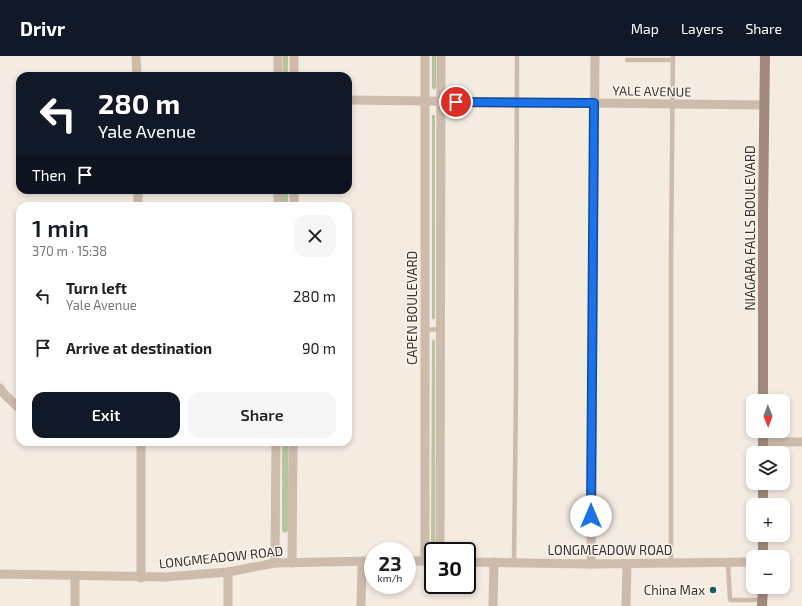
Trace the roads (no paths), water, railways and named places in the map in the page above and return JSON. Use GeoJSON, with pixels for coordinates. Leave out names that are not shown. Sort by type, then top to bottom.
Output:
{"type":"FeatureCollection","features":[{"type":"Feature","properties":{"kind":"main road","name":"NIAGARA FALLS BOULEVARD"},"geometry":{"type":"LineString","coordinates":[[763,394],[764,56]]}},
{"type":"Feature","properties":{"kind":"main road"},"geometry":{"type":"LineString","coordinates":[[763,438],[763,446]]}},
{"type":"Feature","properties":{"kind":"street"},"geometry":{"type":"LineString","coordinates":[[136,56],[137,72]]}},
{"type":"Feature","properties":{"kind":"street"},"geometry":{"type":"LineString","coordinates":[[278,56],[278,72]]}},
{"type":"Feature","properties":{"kind":"street"},"geometry":{"type":"LineString","coordinates":[[294,56],[294,72]]}},
{"type":"Feature","properties":{"kind":"street","name":"CAPEN BOULEVARD"},"geometry":{"type":"LineString","coordinates":[[425,56],[425,330],[429,542]]}},
{"type":"Feature","properties":{"kind":"street"},"geometry":{"type":"LineString","coordinates":[[440,542],[441,56]]}},
{"type":"Feature","properties":{"kind":"street"},"geometry":{"type":"LineString","coordinates":[[591,564],[595,56]]}},
{"type":"Feature","properties":{"kind":"street","name":"YALE AVENUE"},"geometry":{"type":"LineString","coordinates":[[352,100],[764,105]]}},
{"type":"Feature","properties":{"kind":"street"},"geometry":{"type":"LineString","coordinates":[[0,388],[16,405]]}},
{"type":"Feature","properties":{"kind":"street"},"geometry":{"type":"LineString","coordinates":[[763,442],[802,442]]}},
{"type":"Feature","properties":{"kind":"street"},"geometry":{"type":"LineString","coordinates":[[141,446],[141,578]]}},
{"type":"Feature","properties":{"kind":"street"},"geometry":{"type":"LineString","coordinates":[[276,446],[276,563]]}},
{"type":"Feature","properties":{"kind":"street"},"geometry":{"type":"LineString","coordinates":[[292,446],[292,563]]}},
{"type":"Feature","properties":{"kind":"street"},"geometry":{"type":"LineString","coordinates":[[361,606],[362,561]]}},
{"type":"Feature","properties":{"kind":"street","name":"LONGMEADOW ROAD"},"geometry":{"type":"LineString","coordinates":[[0,574],[165,578],[228,572],[276,563],[362,561]]}},
{"type":"Feature","properties":{"kind":"street","name":"LONGMEADOW ROAD"},"geometry":{"type":"LineString","coordinates":[[476,562],[591,564],[746,562]]}},
{"type":"Feature","properties":{"kind":"street"},"geometry":{"type":"LineString","coordinates":[[493,606],[494,562]]}},
{"type":"Feature","properties":{"kind":"street"},"geometry":{"type":"LineString","coordinates":[[626,564],[626,606]]}},
{"type":"Feature","properties":{"kind":"street"},"geometry":{"type":"LineString","coordinates":[[228,572],[228,606]]}},
{"type":"Feature","properties":{"kind":"street"},"geometry":{"type":"LineString","coordinates":[[75,576],[75,606]]}},
{"type":"Feature","properties":{"kind":"lane"},"geometry":{"type":"LineString","coordinates":[[514,563],[517,56]]}},
{"type":"Feature","properties":{"kind":"lane"},"geometry":{"type":"LineString","coordinates":[[627,60],[673,58],[670,260],[672,564]]}},
{"type":"Feature","properties":{"kind":"lane"},"geometry":{"type":"LineString","coordinates":[[425,330],[440,329]]}},
{"type":"Feature","properties":{"kind":"lane"},"geometry":{"type":"LineString","coordinates":[[728,563],[730,600],[763,603]]}},
{"type":"Feature","properties":{"kind":"place","name":"China Max"},"geometry":{"type":"Point","coordinates":[713,590]}}]}
